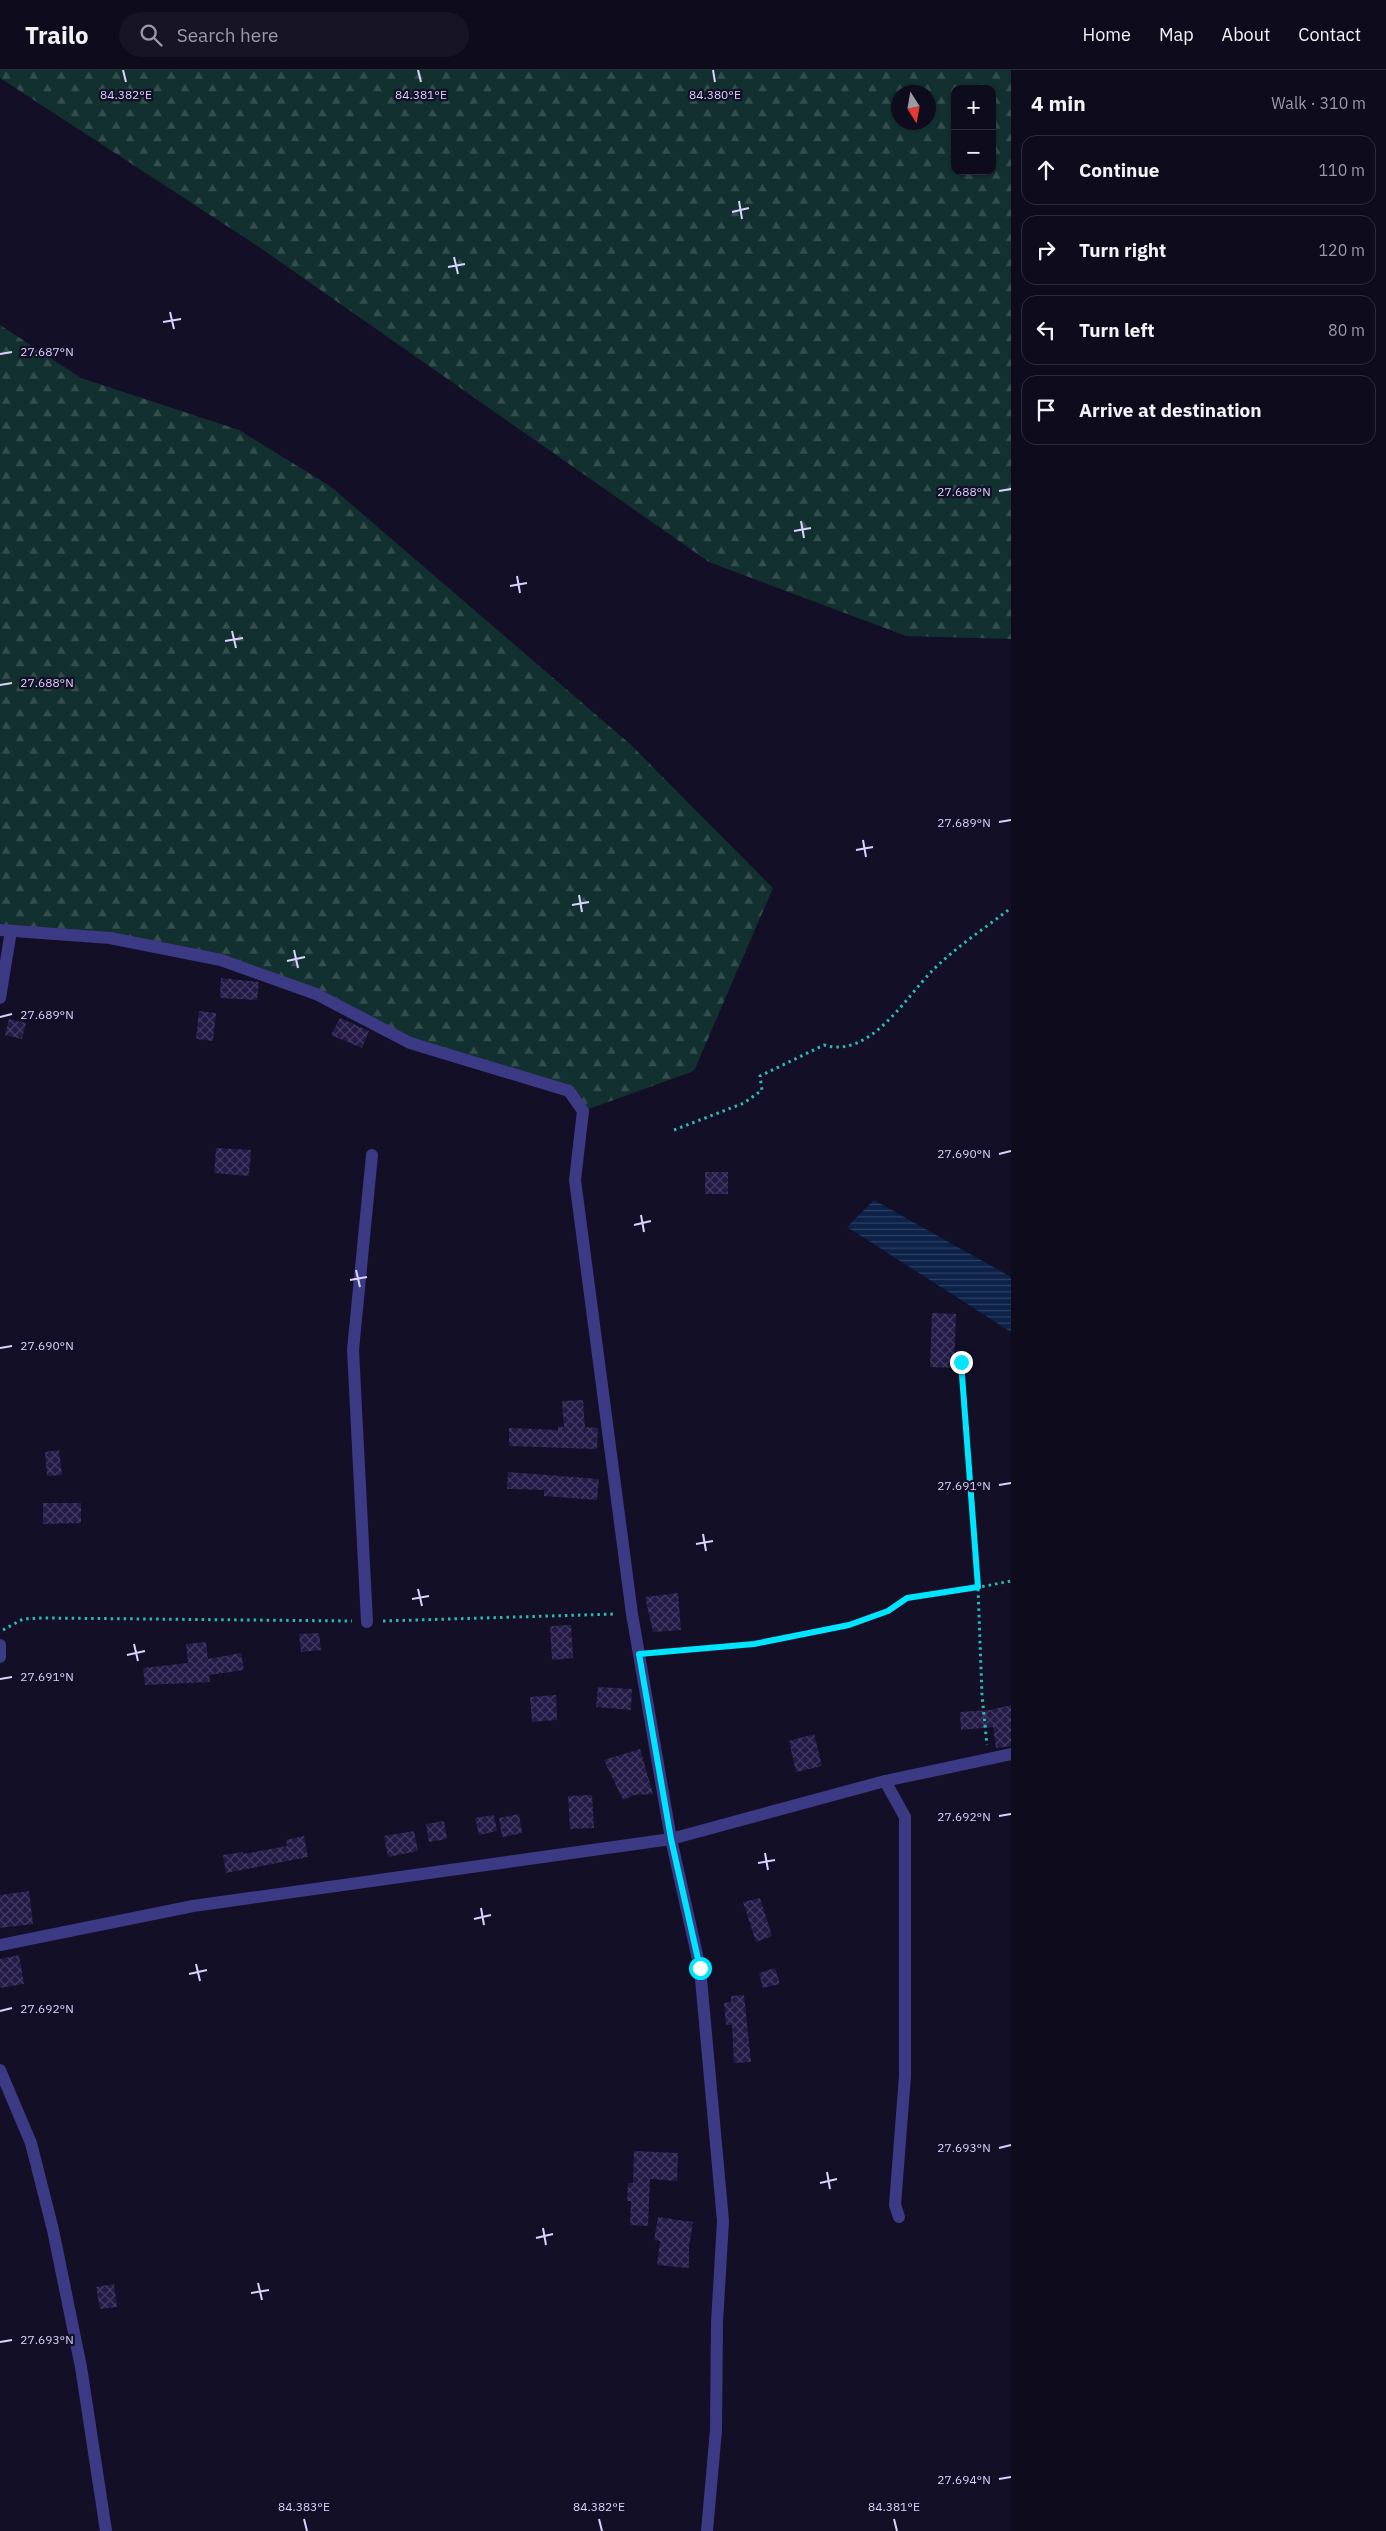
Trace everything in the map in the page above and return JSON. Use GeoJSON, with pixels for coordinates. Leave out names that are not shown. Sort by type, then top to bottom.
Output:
{"type":"FeatureCollection","features":[{"type":"Feature","properties":{"kind":"street"},"geometry":{"type":"LineString","coordinates":[[0,998],[6,931],[110,938],[221,960],[316,994],[410,1043],[569,1091],[583,1111],[575,1180],[632,1614],[671,1839],[700,1968],[723,2221],[717,2322],[716,2430],[707,2531]]}},
{"type":"Feature","properties":{"kind":"street"},"geometry":{"type":"LineString","coordinates":[[367,1622],[353,1350],[372,1155]]}},
{"type":"Feature","properties":{"kind":"street"},"geometry":{"type":"LineString","coordinates":[[0,1645],[0,1657]]}},
{"type":"Feature","properties":{"kind":"street"},"geometry":{"type":"LineString","coordinates":[[0,1945],[193,1906],[671,1839],[885,1781],[1011,1754]]}},
{"type":"Feature","properties":{"kind":"street"},"geometry":{"type":"LineString","coordinates":[[885,1781],[905,1816],[905,2076],[895,2205],[899,2217]]}},
{"type":"Feature","properties":{"kind":"street"},"geometry":{"type":"LineString","coordinates":[[0,2070],[31,2143],[53,2230],[81,2367],[106,2531]]}},
{"type":"Feature","properties":{"kind":"path"},"geometry":{"type":"LineString","coordinates":[[674,1130],[744,1103],[762,1090],[760,1076],[789,1061],[824,1045],[834,1048],[851,1046],[882,1026],[934,969],[1011,908]]}},
{"type":"Feature","properties":{"kind":"path"},"geometry":{"type":"LineString","coordinates":[[961,1362],[978,1587],[982,1696],[989,1759]]}},
{"type":"Feature","properties":{"kind":"path"},"geometry":{"type":"LineString","coordinates":[[639,1654],[754,1644],[840,1627],[888,1611],[907,1598],[1011,1581]]}},
{"type":"Feature","properties":{"kind":"path"},"geometry":{"type":"LineString","coordinates":[[0,1632],[23,1620],[43,1618],[367,1622],[632,1614]]}},
{"type":"Feature","properties":{"kind":"green space"},"geometry":{"type":"Polygon","coordinates":[[[0,70],[1011,70],[1011,639],[906,636],[709,562],[259,247],[0,78],[0,70]]]}},
{"type":"Feature","properties":{"kind":"green space"},"geometry":{"type":"Polygon","coordinates":[[[0,325],[81,378],[239,430],[330,486],[630,744],[773,888],[694,1071],[583,1111],[569,1091],[410,1043],[316,994],[221,960],[110,938],[0,930],[0,325]]]}},
{"type":"Feature","properties":{"kind":"water"},"geometry":{"type":"Polygon","coordinates":[[[874,1200],[1011,1277],[1011,1332],[847,1227],[874,1200]]]}},
{"type":"Feature","properties":{"kind":"building"},"geometry":{"type":"Polygon","coordinates":[[[221,978],[259,982],[257,1000],[220,998],[221,978]]]}},
{"type":"Feature","properties":{"kind":"building"},"geometry":{"type":"Polygon","coordinates":[[[199,1011],[216,1013],[213,1041],[196,1039],[199,1011]]]}},
{"type":"Feature","properties":{"kind":"building"},"geometry":{"type":"Polygon","coordinates":[[[340,1018],[369,1031],[362,1048],[331,1035],[340,1018]]]}},
{"type":"Feature","properties":{"kind":"building"},"geometry":{"type":"Polygon","coordinates":[[[9,1019],[26,1023],[22,1039],[5,1035],[9,1019]]]}},
{"type":"Feature","properties":{"kind":"building"},"geometry":{"type":"Polygon","coordinates":[[[216,1148],[251,1150],[249,1176],[214,1173],[216,1148]]]}},
{"type":"Feature","properties":{"kind":"building"},"geometry":{"type":"Polygon","coordinates":[[[705,1172],[728,1172],[728,1194],[705,1194],[705,1172]]]}},
{"type":"Feature","properties":{"kind":"building"},"geometry":{"type":"Polygon","coordinates":[[[932,1313],[956,1314],[954,1368],[930,1367],[932,1313]]]}},
{"type":"Feature","properties":{"kind":"building"},"geometry":{"type":"Polygon","coordinates":[[[583,1400],[585,1427],[598,1428],[597,1449],[509,1446],[509,1428],[558,1430],[558,1426],[564,1427],[562,1401],[583,1400]]]}},
{"type":"Feature","properties":{"kind":"building"},"geometry":{"type":"Polygon","coordinates":[[[59,1450],[62,1475],[47,1476],[45,1452],[59,1450]]]}},
{"type":"Feature","properties":{"kind":"building"},"geometry":{"type":"Polygon","coordinates":[[[508,1472],[599,1479],[597,1500],[544,1496],[544,1490],[507,1489],[508,1472]]]}},
{"type":"Feature","properties":{"kind":"building"},"geometry":{"type":"Polygon","coordinates":[[[43,1503],[81,1503],[81,1523],[43,1524],[43,1503]]]}},
{"type":"Feature","properties":{"kind":"building"},"geometry":{"type":"Polygon","coordinates":[[[678,1593],[681,1630],[653,1632],[645,1597],[678,1593]]]}},
{"type":"Feature","properties":{"kind":"building"},"geometry":{"type":"Polygon","coordinates":[[[571,1625],[573,1658],[552,1660],[550,1626],[571,1625]]]}},
{"type":"Feature","properties":{"kind":"building"},"geometry":{"type":"Polygon","coordinates":[[[319,1633],[321,1650],[301,1652],[299,1634],[319,1633]]]}},
{"type":"Feature","properties":{"kind":"building"},"geometry":{"type":"Polygon","coordinates":[[[206,1642],[208,1659],[241,1653],[244,1670],[209,1675],[210,1682],[145,1685],[143,1668],[188,1663],[186,1644],[206,1642]]]}},
{"type":"Feature","properties":{"kind":"building"},"geometry":{"type":"Polygon","coordinates":[[[598,1687],[632,1689],[631,1710],[596,1707],[598,1687]]]}},
{"type":"Feature","properties":{"kind":"building"},"geometry":{"type":"Polygon","coordinates":[[[556,1695],[557,1720],[532,1722],[530,1697],[556,1695]]]}},
{"type":"Feature","properties":{"kind":"building"},"geometry":{"type":"Polygon","coordinates":[[[1011,1705],[1011,1746],[996,1748],[993,1727],[961,1730],[960,1712],[990,1710],[1011,1705]]]}},
{"type":"Feature","properties":{"kind":"building"},"geometry":{"type":"Polygon","coordinates":[[[814,1734],[822,1766],[796,1772],[789,1741],[814,1734]]]}},
{"type":"Feature","properties":{"kind":"building"},"geometry":{"type":"Polygon","coordinates":[[[640,1749],[653,1794],[634,1795],[623,1800],[604,1760],[640,1749]]]}},
{"type":"Feature","properties":{"kind":"building"},"geometry":{"type":"Polygon","coordinates":[[[592,1795],[594,1828],[570,1829],[568,1796],[592,1795]]]}},
{"type":"Feature","properties":{"kind":"building"},"geometry":{"type":"Polygon","coordinates":[[[519,1814],[522,1833],[502,1837],[499,1818],[519,1814]]]}},
{"type":"Feature","properties":{"kind":"building"},"geometry":{"type":"Polygon","coordinates":[[[494,1815],[497,1831],[479,1835],[475,1818],[494,1815]]]}},
{"type":"Feature","properties":{"kind":"building"},"geometry":{"type":"Polygon","coordinates":[[[444,1821],[447,1839],[429,1842],[426,1824],[444,1821]]]}},
{"type":"Feature","properties":{"kind":"building"},"geometry":{"type":"Polygon","coordinates":[[[414,1831],[418,1851],[388,1857],[384,1836],[414,1831]]]}},
{"type":"Feature","properties":{"kind":"building"},"geometry":{"type":"Polygon","coordinates":[[[304,1836],[308,1857],[226,1873],[223,1855],[243,1852],[243,1854],[287,1846],[286,1840],[304,1836]]]}},
{"type":"Feature","properties":{"kind":"building"},"geometry":{"type":"Polygon","coordinates":[[[29,1891],[33,1924],[0,1928],[0,1895],[29,1891]]]}},
{"type":"Feature","properties":{"kind":"building"},"geometry":{"type":"Polygon","coordinates":[[[760,1898],[772,1936],[756,1942],[743,1902],[760,1898]]]}},
{"type":"Feature","properties":{"kind":"building"},"geometry":{"type":"Polygon","coordinates":[[[19,1955],[24,1984],[0,1988],[0,1959],[19,1955]]]}},
{"type":"Feature","properties":{"kind":"building"},"geometry":{"type":"Polygon","coordinates":[[[775,1968],[780,1984],[763,1988],[759,1973],[775,1968]]]}},
{"type":"Feature","properties":{"kind":"building"},"geometry":{"type":"Polygon","coordinates":[[[744,1995],[751,2062],[734,2063],[732,2025],[726,2025],[724,2003],[731,2002],[731,1996],[744,1995]]]}},
{"type":"Feature","properties":{"kind":"building"},"geometry":{"type":"Polygon","coordinates":[[[634,2151],[678,2153],[677,2181],[650,2179],[648,2226],[630,2225],[631,2201],[627,2201],[628,2183],[633,2183],[634,2151]]]}},
{"type":"Feature","properties":{"kind":"building"},"geometry":{"type":"Polygon","coordinates":[[[658,2217],[693,2222],[689,2246],[689,2268],[657,2265],[660,2241],[654,2240],[658,2217]]]}},
{"type":"Feature","properties":{"kind":"building"},"geometry":{"type":"Polygon","coordinates":[[[114,2284],[117,2307],[100,2309],[96,2287],[114,2284]]]}},
{"type":"Feature","properties":{"kind":"route"},"geometry":{"type":"LineString","coordinates":[[700,1968],[671,1839],[639,1654],[754,1644],[849,1625],[888,1611],[907,1598],[944,1594],[978,1587],[961,1362]]}}]}
